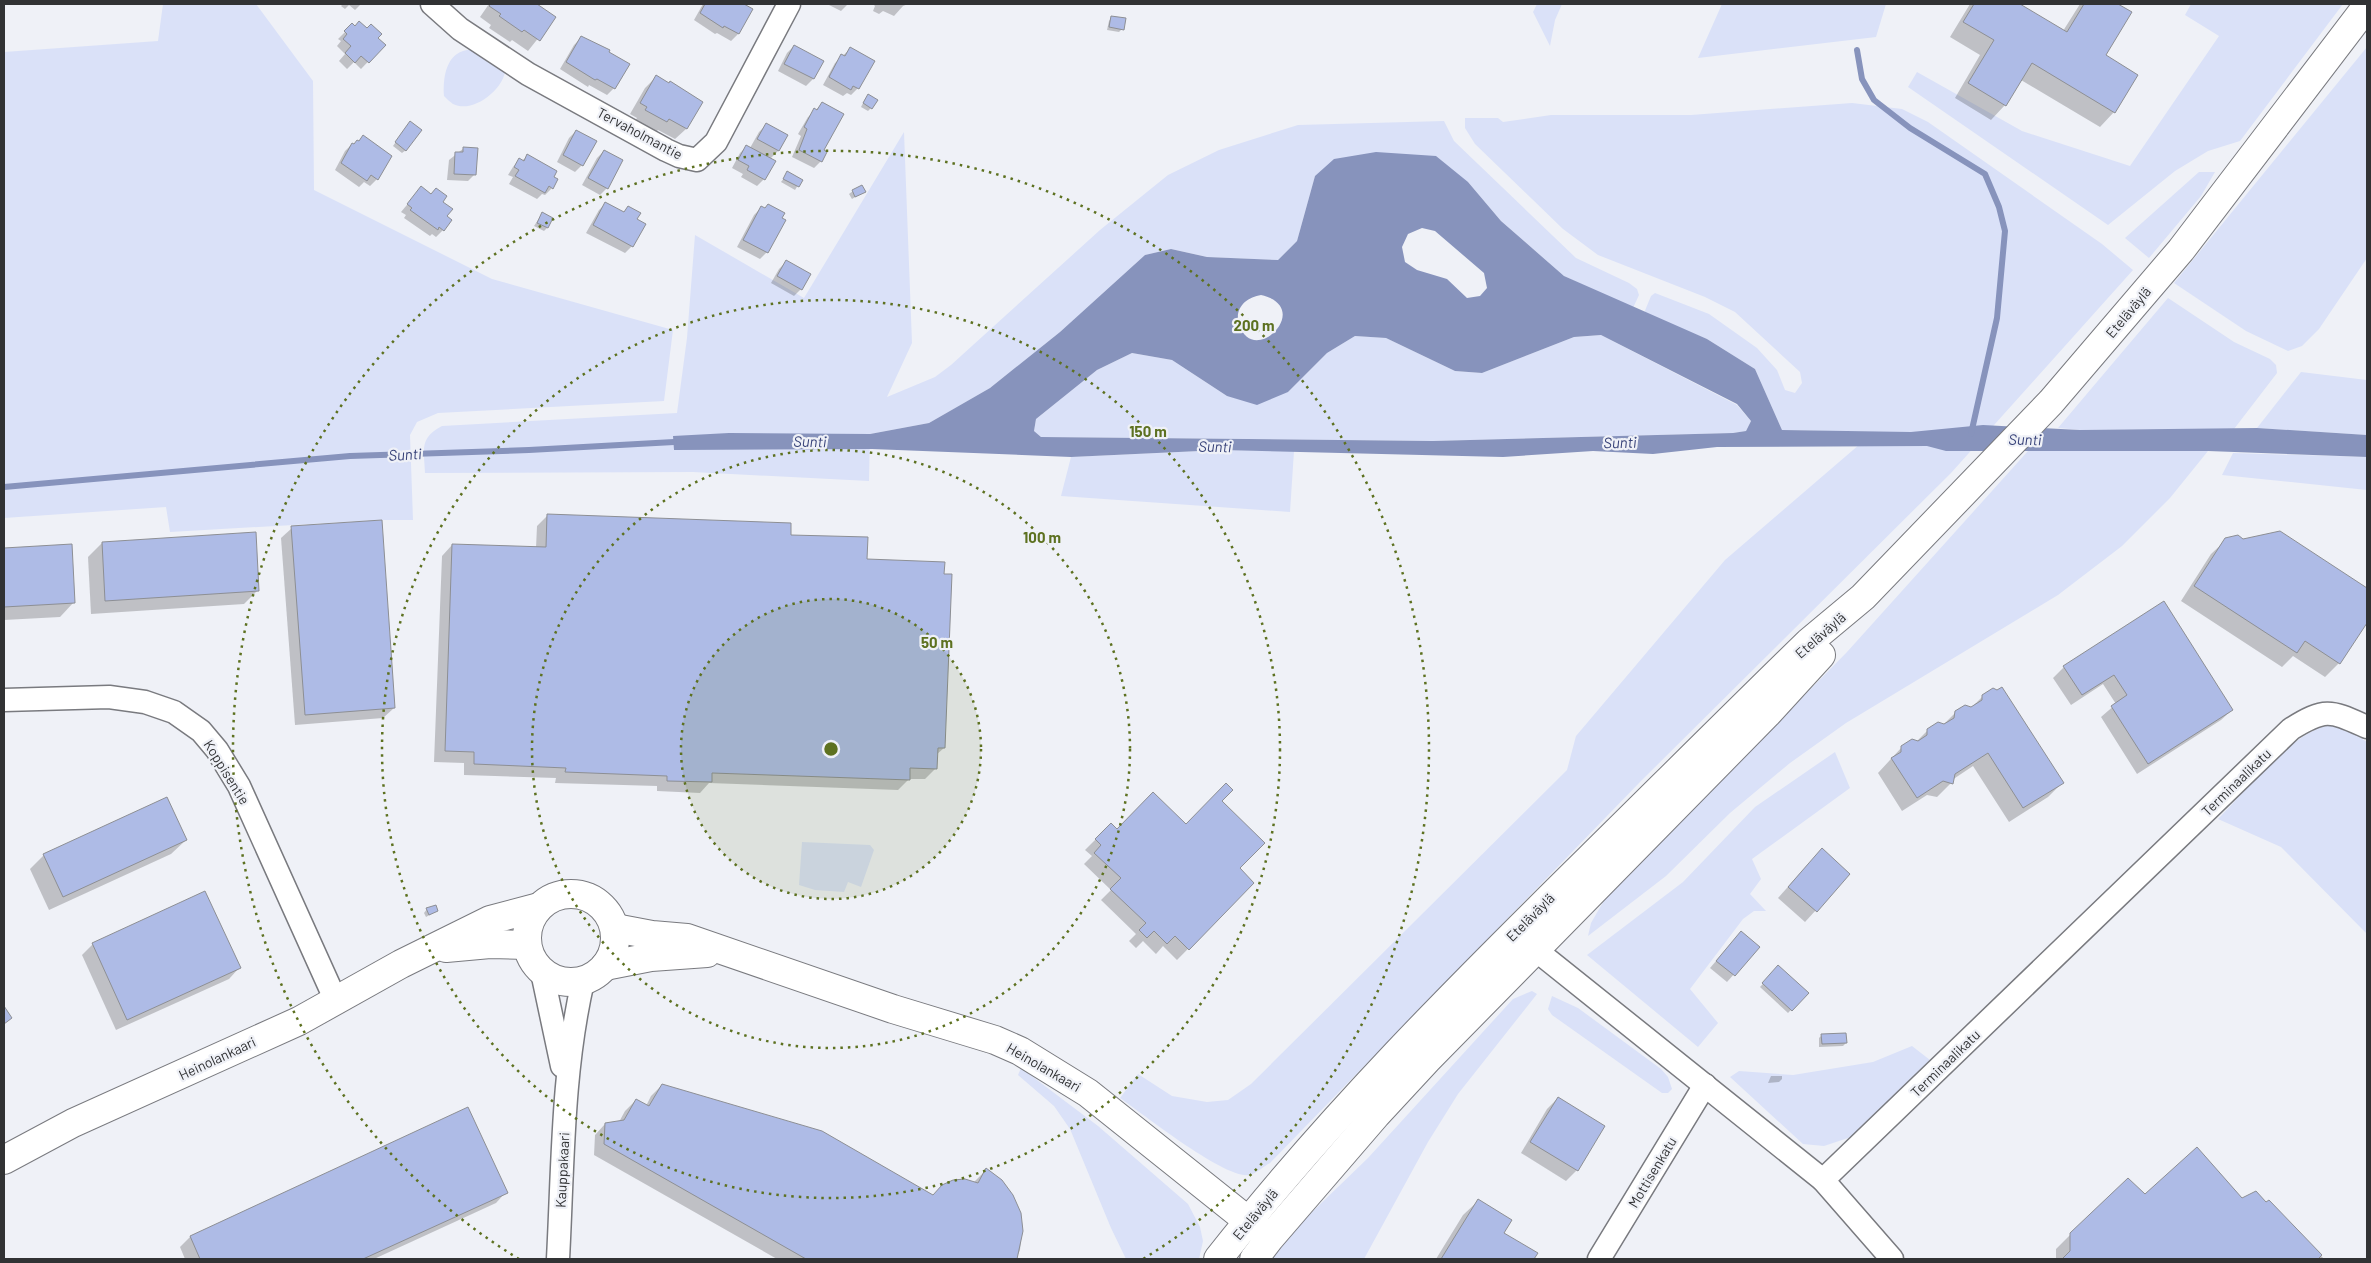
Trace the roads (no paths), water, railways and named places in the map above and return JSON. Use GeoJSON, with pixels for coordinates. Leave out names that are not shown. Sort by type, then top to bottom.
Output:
{"type":"FeatureCollection","features":[{"type":"Feature","properties":{"kind":"main road","name":"Eteläväylä"},"geometry":{"type":"LineString","coordinates":[[1218,1259],[1248,1221],[1357,1096],[1766,714],[1821,655],[1864,597],[2051,402],[2181,250],[2367,6]]}},
{"type":"Feature","properties":{"kind":"main road"},"geometry":{"type":"LineString","coordinates":[[562,894],[576,894],[589,897],[601,904],[610,915],[614,928],[615,942],[612,955],[594,974],[570,982],[555,980],[542,972],[532,960],[527,945],[529,924],[539,907],[550,899],[562,894]]}},
{"type":"Feature","properties":{"kind":"main road","name":"Heinolankaari"},"geometry":{"type":"LineString","coordinates":[[4,1160],[73,1123],[336,1002],[427,950],[490,920],[539,907]]}},
{"type":"Feature","properties":{"kind":"main road","name":"Heinolankaari"},"geometry":{"type":"LineString","coordinates":[[614,928],[652,935],[687,938],[893,1009],[996,1040],[1020,1051],[1088,1093],[1248,1221],[1262,1249]]}},
{"type":"Feature","properties":{"kind":"main road","name":"Eteläväylä"},"geometry":{"type":"LineString","coordinates":[[1262,1249],[1525,940]]}},
{"type":"Feature","properties":{"kind":"main road","name":"Heinolankaari"},"geometry":{"type":"LineString","coordinates":[[427,950],[490,944],[527,945]]}},
{"type":"Feature","properties":{"kind":"main road","name":"Heinolankaari"},"geometry":{"type":"LineString","coordinates":[[594,974],[651,957],[721,951]]}},
{"type":"Feature","properties":{"kind":"street","name":"Tervaholmantie"},"geometry":{"type":"LineString","coordinates":[[432,4],[460,28],[528,74],[666,150],[679,156],[697,160],[716,142],[789,4]]}},
{"type":"Feature","properties":{"kind":"street","name":"Koppisentie"},"geometry":{"type":"LineString","coordinates":[[4,700],[110,696],[145,702],[174,712],[200,731],[217,750],[239,786],[336,1002]]}},
{"type":"Feature","properties":{"kind":"street","name":"Terminaalikatu"},"geometry":{"type":"LineString","coordinates":[[1823,1180],[2291,729],[2312,716],[2327,713],[2337,714],[2367,727]]}},
{"type":"Feature","properties":{"kind":"street"},"geometry":{"type":"LineString","coordinates":[[1525,940],[1823,1180],[1892,1259]]}},
{"type":"Feature","properties":{"kind":"street","name":"Kauppakaari"},"geometry":{"type":"LineString","coordinates":[[542,972],[566,1081]]}},
{"type":"Feature","properties":{"kind":"street","name":"Kauppakaari"},"geometry":{"type":"LineString","coordinates":[[558,1259],[566,1081],[574,1021],[594,974]]}},
{"type":"Feature","properties":{"kind":"street","name":"Mottisenkatu"},"geometry":{"type":"LineString","coordinates":[[1599,1259],[1705,1085]]}},
{"type":"Feature","properties":{"kind":"water"},"geometry":{"type":"Polygon","coordinates":[[[1376,152],[1436,156],[1468,182],[1501,221],[1564,276],[1707,339],[1755,369],[1782,430],[1911,432],[1983,425],[2080,430],[2257,428],[2367,435],[2367,457],[2208,451],[1946,451],[1927,446],[1717,447],[1653,454],[1593,451],[1503,457],[1221,450],[1071,457],[872,449],[674,450],[673,436],[729,433],[870,434],[929,423],[990,388],[1060,332],[1145,255],[1171,249],[1207,257],[1278,260],[1297,241],[1315,176],[1334,159],[1376,152]],[[1422,228],[1408,234],[1402,247],[1405,262],[1417,270],[1447,279],[1467,298],[1480,296],[1487,288],[1484,273],[1435,231],[1422,228]],[[1261,295],[1243,304],[1238,313],[1238,318],[1239,324],[1246,336],[1256,340],[1266,338],[1276,331],[1281,321],[1282,311],[1276,302],[1261,295]],[[1601,335],[1574,337],[1482,373],[1455,371],[1386,338],[1355,336],[1327,353],[1288,392],[1257,405],[1227,396],[1172,360],[1132,353],[1097,370],[1036,419],[1034,431],[1041,437],[1433,441],[1733,433],[1746,431],[1751,421],[1737,404],[1601,335]]]}},
{"type":"Feature","properties":{"kind":"waterway"},"geometry":{"type":"LineString","coordinates":[[1857,50],[1862,79],[1874,100],[1910,128],[1985,174],[1999,207],[2005,231],[1997,318],[1971,434]]}},
{"type":"Feature","properties":{"kind":"waterway","name":"Sunti"},"geometry":{"type":"LineString","coordinates":[[4,487],[350,456],[529,450],[674,442]]}}]}
